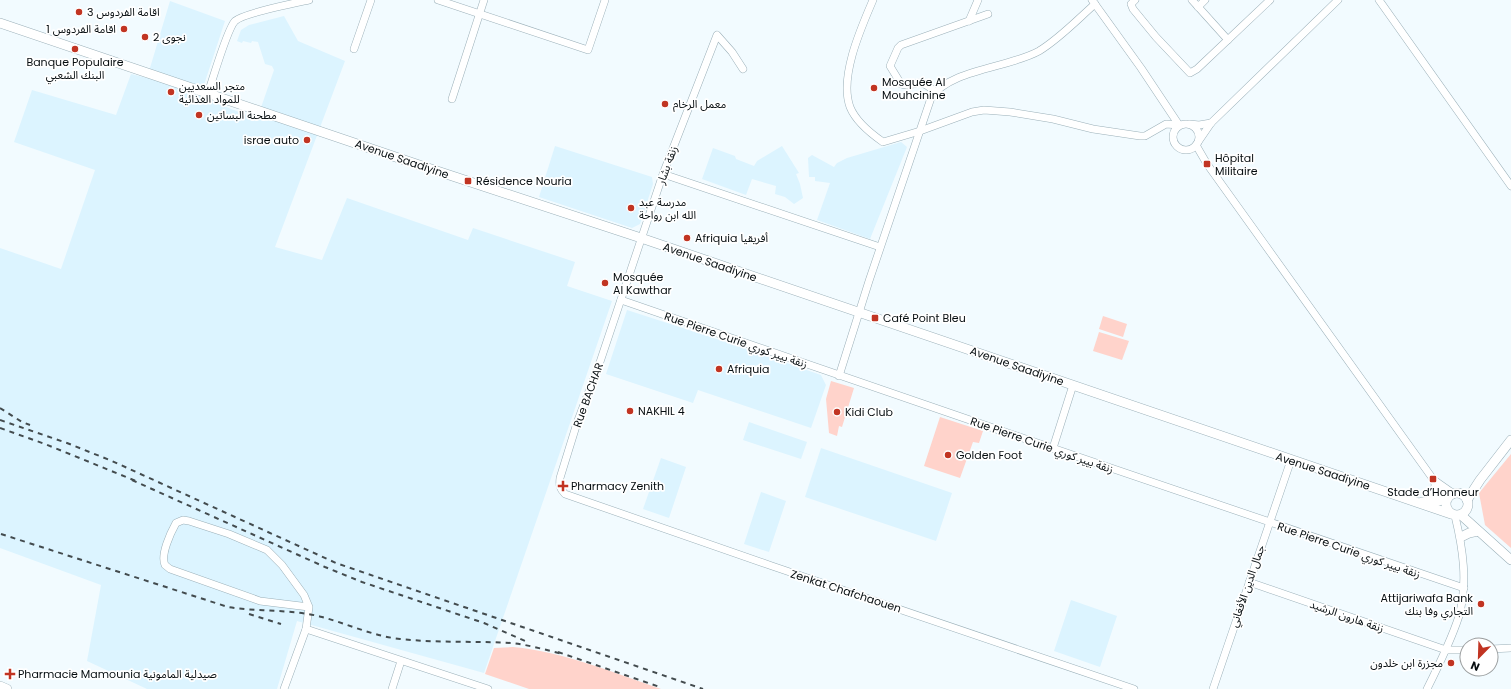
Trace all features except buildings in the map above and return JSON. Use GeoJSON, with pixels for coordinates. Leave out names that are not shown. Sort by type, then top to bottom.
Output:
{"type":"FeatureCollection","features":[{"type":"Feature","properties":{"kind":"main road","name":"Avenue Saadiyine"},"geometry":{"type":"LineString","coordinates":[[0,23],[431,169],[641,238],[1291,460],[1419,502],[1460,512]]}},
{"type":"Feature","properties":{"kind":"main road"},"geometry":{"type":"LineString","coordinates":[[1460,512],[1480,480],[1511,440]]}},
{"type":"Feature","properties":{"kind":"main road"},"geometry":{"type":"LineString","coordinates":[[1480,480],[1451,497],[1446,508],[1460,512],[1511,560]]}},
{"type":"Feature","properties":{"kind":"main road"},"geometry":{"type":"LineString","coordinates":[[1430,502],[1435,483]]}},
{"type":"Feature","properties":{"kind":"main road"},"geometry":{"type":"LineString","coordinates":[[1451,497],[1464,496],[1460,512]]}},
{"type":"Feature","properties":{"kind":"main road","name":"Avenue Saadiyine"},"geometry":{"type":"LineString","coordinates":[[1419,502],[1430,502],[1451,497]]}},
{"type":"Feature","properties":{"kind":"main road"},"geometry":{"type":"LineString","coordinates":[[1461,538],[1469,533],[1481,533]]}},
{"type":"Feature","properties":{"kind":"main road"},"geometry":{"type":"LineString","coordinates":[[0,686],[7,689]]}},
{"type":"Feature","properties":{"kind":"street"},"geometry":{"type":"LineString","coordinates":[[208,93],[229,32],[235,21],[247,15],[309,0]]}},
{"type":"Feature","properties":{"kind":"street"},"geometry":{"type":"LineString","coordinates":[[354,49],[372,0]]}},
{"type":"Feature","properties":{"kind":"street"},"geometry":{"type":"LineString","coordinates":[[438,0],[588,50],[605,0]]}},
{"type":"Feature","properties":{"kind":"street"},"geometry":{"type":"LineString","coordinates":[[452,99],[484,0]]}},
{"type":"Feature","properties":{"kind":"street"},"geometry":{"type":"LineString","coordinates":[[873,0],[860,32],[849,71],[847,86],[851,108],[857,119],[864,127],[883,142],[920,131],[972,112],[990,110],[1053,119],[1093,129],[1135,136],[1145,136],[1166,124],[1199,125],[1211,123]]}},
{"type":"Feature","properties":{"kind":"street"},"geometry":{"type":"LineString","coordinates":[[970,21],[978,0]]}},
{"type":"Feature","properties":{"kind":"street"},"geometry":{"type":"LineString","coordinates":[[1135,0],[1131,4],[1133,9],[1188,72],[1193,72],[1198,69],[1270,0]]}},
{"type":"Feature","properties":{"kind":"street"},"geometry":{"type":"LineString","coordinates":[[1192,0],[1228,40]]}},
{"type":"Feature","properties":{"kind":"street"},"geometry":{"type":"LineString","coordinates":[[1198,6],[1205,0]]}},
{"type":"Feature","properties":{"kind":"street"},"geometry":{"type":"LineString","coordinates":[[1179,125],[1173,132],[1173,140],[1176,146],[1182,149],[1194,146],[1211,123],[1338,0]]}},
{"type":"Feature","properties":{"kind":"street"},"geometry":{"type":"LineString","coordinates":[[1379,0],[1511,186]]}},
{"type":"Feature","properties":{"kind":"street"},"geometry":{"type":"LineString","coordinates":[[839,376],[880,247],[931,98],[935,92],[945,84],[1028,56],[1038,51],[1054,40],[1094,2],[1179,125]]}},
{"type":"Feature","properties":{"kind":"street"},"geometry":{"type":"LineString","coordinates":[[935,92],[925,83],[919,82],[905,85],[900,84],[890,66],[898,48],[901,45],[988,14]]}},
{"type":"Feature","properties":{"kind":"street","name":"زنقة بشار"},"geometry":{"type":"LineString","coordinates":[[621,300],[663,174],[717,35],[732,52],[743,69]]}},
{"type":"Feature","properties":{"kind":"street"},"geometry":{"type":"LineString","coordinates":[[1188,124],[1194,127],[1198,132],[1194,146]]}},
{"type":"Feature","properties":{"kind":"street"},"geometry":{"type":"LineString","coordinates":[[1160,127],[1173,132]]}},
{"type":"Feature","properties":{"kind":"street"},"geometry":{"type":"LineString","coordinates":[[1194,146],[1435,483],[1451,497]]}},
{"type":"Feature","properties":{"kind":"street"},"geometry":{"type":"LineString","coordinates":[[663,174],[880,247]]}},
{"type":"Feature","properties":{"kind":"street","name":"Rue Pierre Curie زنقة بيير كوري"},"geometry":{"type":"LineString","coordinates":[[621,300],[839,376],[1053,448],[1164,488],[1464,588]]}},
{"type":"Feature","properties":{"kind":"street","name":"Rue BACHAR"},"geometry":{"type":"LineString","coordinates":[[561,490],[559,484],[560,478],[575,430],[621,300]]}},
{"type":"Feature","properties":{"kind":"street"},"geometry":{"type":"LineString","coordinates":[[1053,448],[1073,386]]}},
{"type":"Feature","properties":{"kind":"street","name":"جمال الدين الأفغاني"},"geometry":{"type":"LineString","coordinates":[[1213,689],[1291,460]]}},
{"type":"Feature","properties":{"kind":"street","name":"Zenkat Chafchaouen"},"geometry":{"type":"LineString","coordinates":[[561,490],[565,494],[757,561],[1134,689]]}},
{"type":"Feature","properties":{"kind":"street"},"geometry":{"type":"LineString","coordinates":[[1427,689],[1446,650],[1459,614],[1464,588],[1464,560],[1460,512]]}},
{"type":"Feature","properties":{"kind":"street"},"geometry":{"type":"LineString","coordinates":[[284,689],[306,629],[309,607],[304,596],[282,565],[268,550],[229,534],[189,521],[183,520],[176,522],[167,542],[163,558],[164,565],[170,569],[260,601],[309,607]]}},
{"type":"Feature","properties":{"kind":"street","name":"زنقة هارون الرشيد"},"geometry":{"type":"LineString","coordinates":[[1249,582],[1446,650],[1459,650]]}},
{"type":"Feature","properties":{"kind":"street"},"geometry":{"type":"LineString","coordinates":[[306,629],[488,689]]}},
{"type":"Feature","properties":{"kind":"street"},"geometry":{"type":"LineString","coordinates":[[1499,649],[1511,648]]}},
{"type":"Feature","properties":{"kind":"street"},"geometry":{"type":"LineString","coordinates":[[392,689],[402,661]]}},
{"type":"Feature","properties":{"kind":"shaded area"},"geometry":{"type":"Polygon","coordinates":[[[170,1],[225,21],[200,97],[257,119],[274,70],[272,66],[265,64],[258,42],[252,41],[251,43],[243,41],[242,43],[237,41],[241,30],[249,25],[284,16],[298,41],[345,61],[275,247],[322,260],[347,198],[468,240],[473,228],[575,262],[567,286],[612,301],[484,673],[297,621],[277,689],[147,689],[87,661],[101,585],[0,548],[0,248],[61,269],[95,170],[14,142],[32,90],[116,115],[131,74],[147,78],[170,1]]]}},
{"type":"Feature","properties":{"kind":"shaded area"},"geometry":{"type":"Polygon","coordinates":[[[901,142],[907,147],[870,239],[817,220],[830,183],[815,181],[815,177],[809,177],[808,158],[812,155],[834,167],[837,163],[847,158],[901,142]]]}},
{"type":"Feature","properties":{"kind":"shaded area"},"geometry":{"type":"Polygon","coordinates":[[[555,146],[652,177],[653,184],[640,224],[632,228],[539,197],[555,146]]]}},
{"type":"Feature","properties":{"kind":"shaded area"},"geometry":{"type":"Polygon","coordinates":[[[782,146],[799,173],[796,174],[803,198],[794,204],[785,197],[775,194],[776,186],[752,179],[746,195],[702,179],[713,148],[735,156],[736,159],[754,166],[757,161],[782,146]]]}},
{"type":"Feature","properties":{"kind":"shaded area"},"geometry":{"type":"Polygon","coordinates":[[[627,310],[821,375],[826,385],[811,428],[698,390],[693,403],[606,374],[627,310]]]}},
{"type":"Feature","properties":{"kind":"shaded area"},"geometry":{"type":"Polygon","coordinates":[[[1103,316],[1127,324],[1123,337],[1099,329],[1103,316]]]}},
{"type":"Feature","properties":{"kind":"shaded area"},"geometry":{"type":"Polygon","coordinates":[[[1099,332],[1129,341],[1122,360],[1093,351],[1099,332]]]}},
{"type":"Feature","properties":{"kind":"shaded area","name":"Kidi Club"},"geometry":{"type":"Polygon","coordinates":[[[831,381],[854,388],[842,427],[839,426],[837,436],[829,433],[826,399],[831,381]]]}},
{"type":"Feature","properties":{"kind":"shaded area","name":"Golden Foot"},"geometry":{"type":"Polygon","coordinates":[[[940,417],[983,431],[979,443],[973,442],[960,478],[924,466],[940,417]]]}},
{"type":"Feature","properties":{"kind":"shaded area"},"geometry":{"type":"Polygon","coordinates":[[[749,422],[807,442],[801,459],[743,440],[749,422]]]}},
{"type":"Feature","properties":{"kind":"shaded area"},"geometry":{"type":"Polygon","coordinates":[[[821,448],[952,493],[936,541],[805,497],[821,448]]]}},
{"type":"Feature","properties":{"kind":"shaded area"},"geometry":{"type":"Polygon","coordinates":[[[1511,454],[1511,548],[1485,525],[1479,493],[1511,454]]]}},
{"type":"Feature","properties":{"kind":"shaded area"},"geometry":{"type":"Polygon","coordinates":[[[661,458],[686,467],[669,518],[643,509],[661,458]]]}},
{"type":"Feature","properties":{"kind":"shaded area"},"geometry":{"type":"Polygon","coordinates":[[[761,492],[786,501],[769,552],[744,544],[761,492]]]}},
{"type":"Feature","properties":{"kind":"shaded area"},"geometry":{"type":"Polygon","coordinates":[[[1071,600],[1117,616],[1100,667],[1054,651],[1071,600]]]}},
{"type":"Feature","properties":{"kind":"shaded area"},"geometry":{"type":"Polygon","coordinates":[[[513,647],[551,653],[569,658],[661,689],[529,689],[485,674],[494,648],[513,647]]]}},
{"type":"Feature","properties":{"kind":"railway"},"geometry":{"type":"LineString","coordinates":[[0,408],[22,422],[30,425]]}},
{"type":"Feature","properties":{"kind":"railway"},"geometry":{"type":"LineString","coordinates":[[0,420],[67,443],[112,461],[336,563],[703,689]]}},
{"type":"Feature","properties":{"kind":"railway"},"geometry":{"type":"LineString","coordinates":[[0,428],[45,444],[136,481]]}},
{"type":"Feature","properties":{"kind":"railway"},"geometry":{"type":"LineString","coordinates":[[132,480],[325,567],[362,582],[484,623],[525,641]]}},
{"type":"Feature","properties":{"kind":"railway"},"geometry":{"type":"LineString","coordinates":[[1,534],[228,607],[311,614],[361,630],[400,639],[512,643],[563,654]]}},
{"type":"Feature","properties":{"kind":"railway"},"geometry":{"type":"LineString","coordinates":[[249,614],[281,624]]}},
{"type":"Feature","properties":{"kind":"railway"},"geometry":{"type":"LineString","coordinates":[[558,652],[660,687]]}},
{"type":"Feature","properties":{"kind":"place","name":"اقامة الفردوس 3"},"geometry":{"type":"Point","coordinates":[79,12]}},
{"type":"Feature","properties":{"kind":"place","name":"اقامة الفردوس 1"},"geometry":{"type":"Point","coordinates":[124,29]}},
{"type":"Feature","properties":{"kind":"place","name":"نجوى 2"},"geometry":{"type":"Point","coordinates":[145,37]}},
{"type":"Feature","properties":{"kind":"place","name":"Banque Populaire البنك الشعبي"},"geometry":{"type":"Point","coordinates":[75,49]}},
{"type":"Feature","properties":{"kind":"place","name":"Mosquée Al Mouhcinine"},"geometry":{"type":"Point","coordinates":[874,88]}},
{"type":"Feature","properties":{"kind":"place","name":"متجر السعديين للمواد الغذائية"},"geometry":{"type":"Point","coordinates":[171,92]}},
{"type":"Feature","properties":{"kind":"place","name":"معمل الرخام"},"geometry":{"type":"Point","coordinates":[665,104]}},
{"type":"Feature","properties":{"kind":"place","name":"مطحنة البساتين"},"geometry":{"type":"Point","coordinates":[199,115]}},
{"type":"Feature","properties":{"kind":"place","name":"israe auto"},"geometry":{"type":"Point","coordinates":[307,140]}},
{"type":"Feature","properties":{"kind":"place","name":"Hôpital Militaire"},"geometry":{"type":"Point","coordinates":[1207,164]}},
{"type":"Feature","properties":{"kind":"place","name":"Résidence Nouria"},"geometry":{"type":"Point","coordinates":[468,181]}},
{"type":"Feature","properties":{"kind":"place","name":"مدرسة عبد الله ابن رواحة"},"geometry":{"type":"Point","coordinates":[631,208]}},
{"type":"Feature","properties":{"kind":"place","name":"Afriquia أفريقيا"},"geometry":{"type":"Point","coordinates":[687,238]}},
{"type":"Feature","properties":{"kind":"place","name":"Mosquée Al Kawthar"},"geometry":{"type":"Point","coordinates":[605,283]}},
{"type":"Feature","properties":{"kind":"place","name":"Café Point Bleu"},"geometry":{"type":"Point","coordinates":[875,318]}},
{"type":"Feature","properties":{"kind":"place","name":"Afriquia"},"geometry":{"type":"Point","coordinates":[719,369]}},
{"type":"Feature","properties":{"kind":"place","name":"NAKHIL 4"},"geometry":{"type":"Point","coordinates":[630,411]}},
{"type":"Feature","properties":{"kind":"place","name":"Kidi Club"},"geometry":{"type":"Point","coordinates":[837,412]}},
{"type":"Feature","properties":{"kind":"place","name":"Golden Foot"},"geometry":{"type":"Point","coordinates":[948,455]}},
{"type":"Feature","properties":{"kind":"place","name":"Stade d’Honneur"},"geometry":{"type":"Point","coordinates":[1433,479]}},
{"type":"Feature","properties":{"kind":"place","name":"Pharmacy Zenith"},"geometry":{"type":"Point","coordinates":[563,486]}},
{"type":"Feature","properties":{"kind":"place","name":"Attijariwafa Bank التجاري وفا بنك"},"geometry":{"type":"Point","coordinates":[1481,604]}},
{"type":"Feature","properties":{"kind":"place","name":"مجزرة ابن خلدون"},"geometry":{"type":"Point","coordinates":[1451,663]}},
{"type":"Feature","properties":{"kind":"place","name":"Pharmacie Mamounia صيدلية المامونية"},"geometry":{"type":"Point","coordinates":[10,674]}}]}
